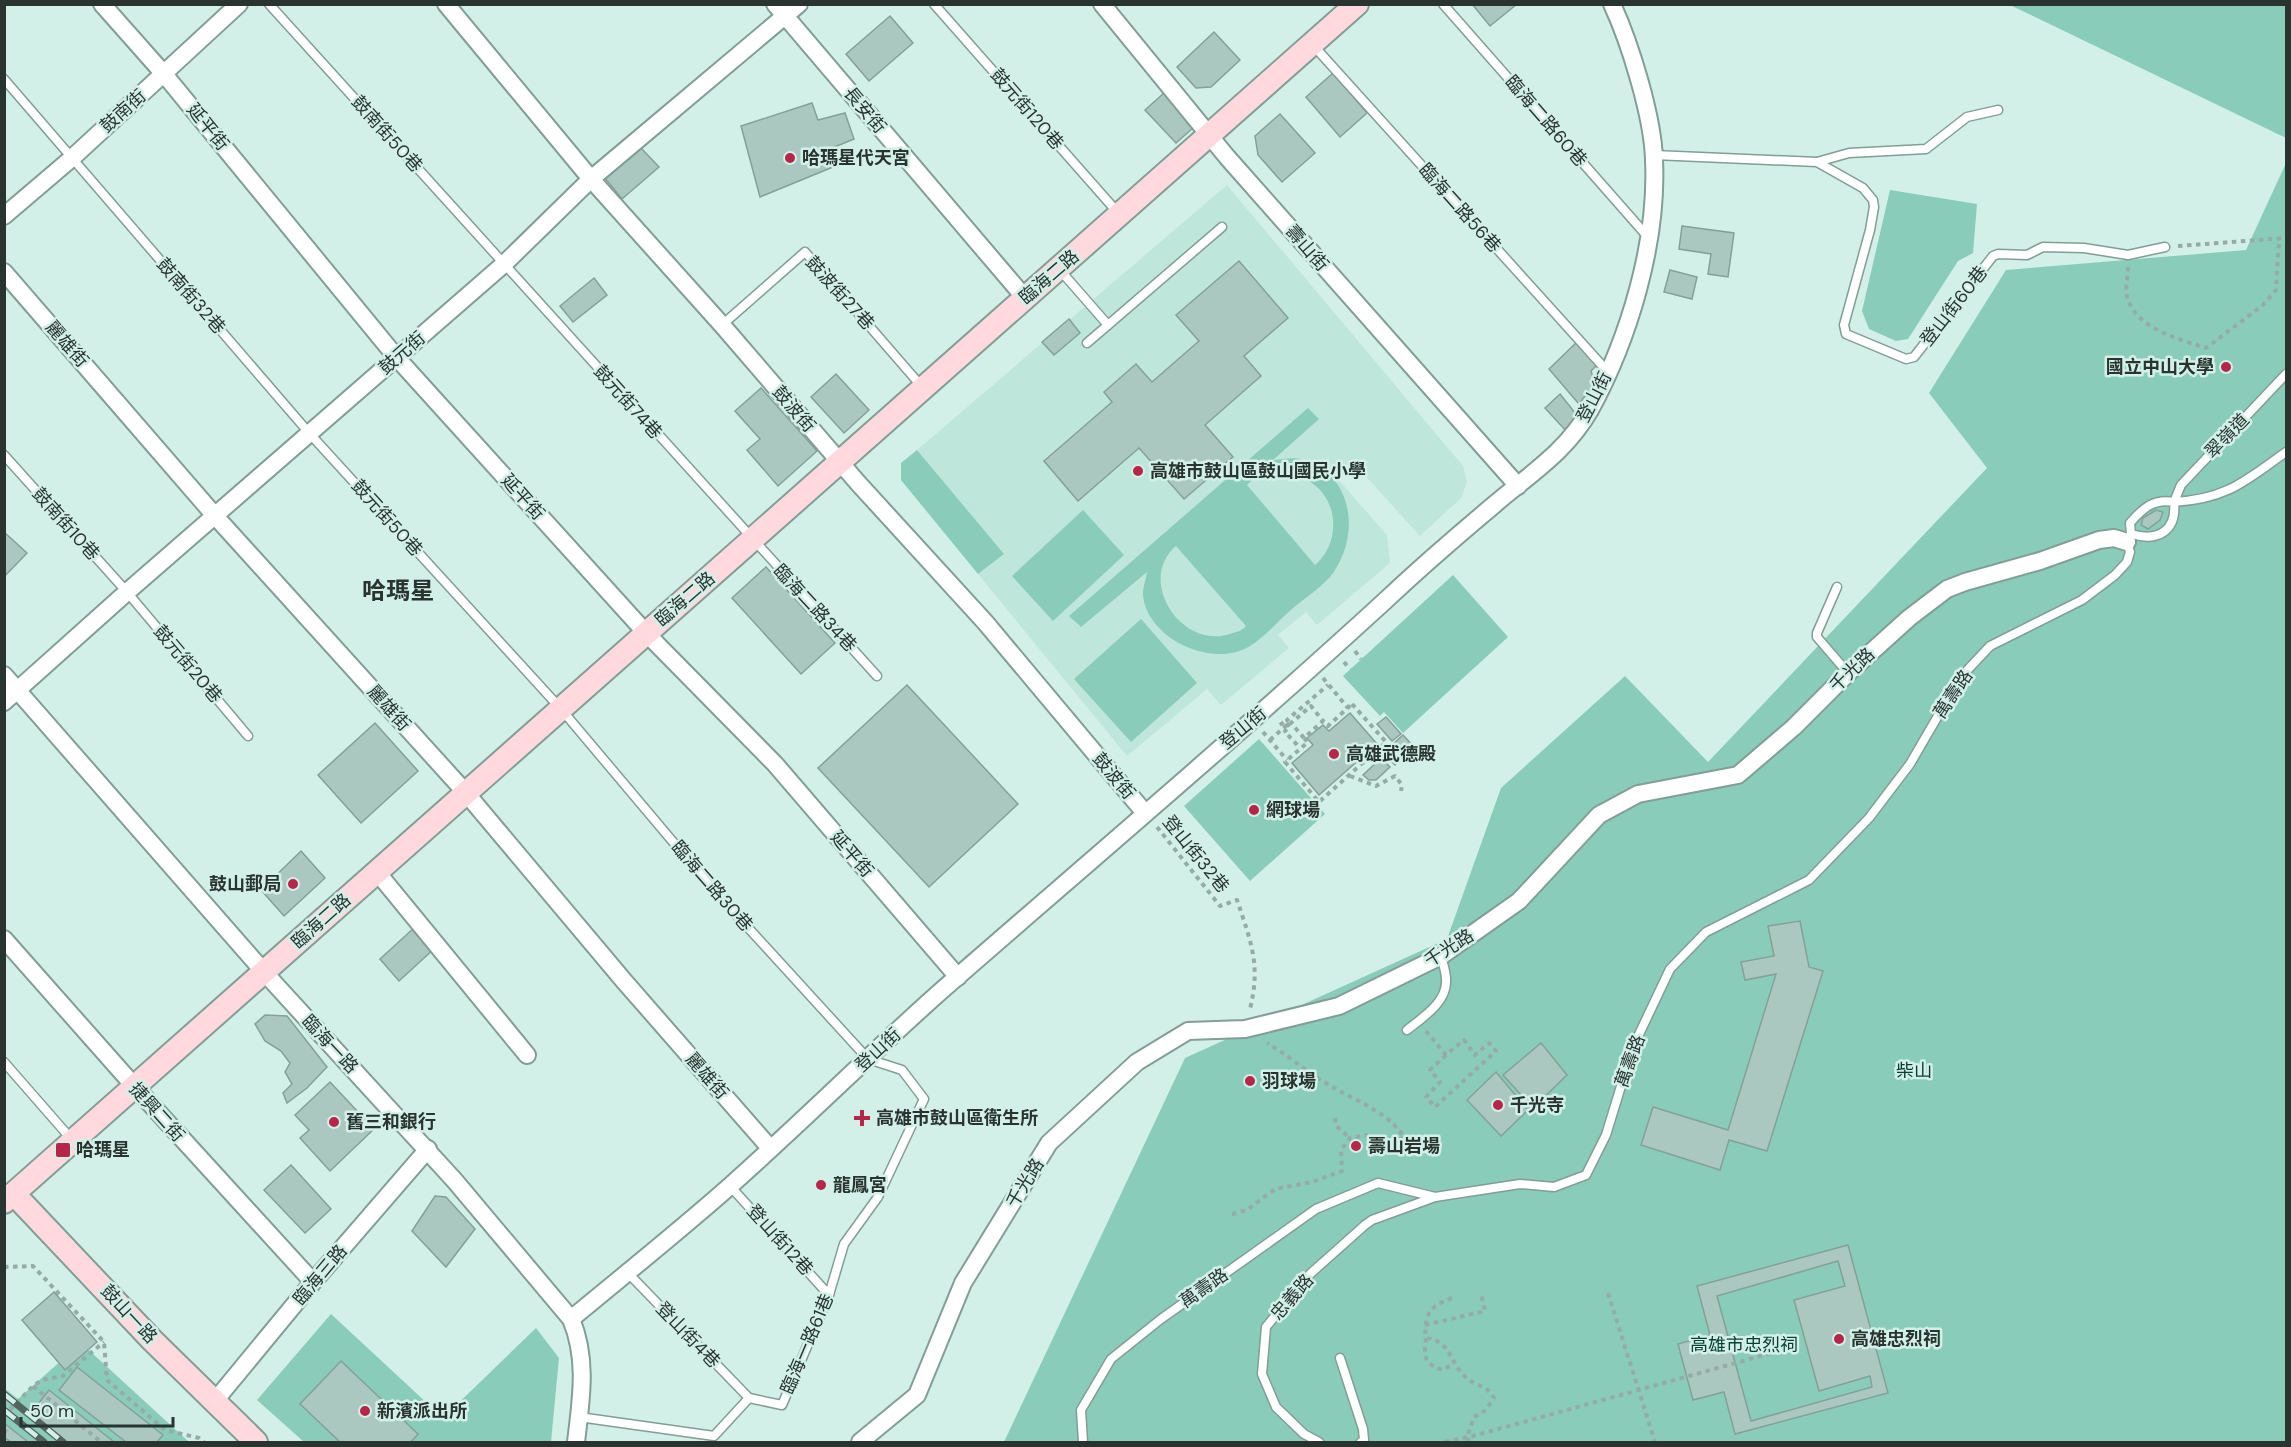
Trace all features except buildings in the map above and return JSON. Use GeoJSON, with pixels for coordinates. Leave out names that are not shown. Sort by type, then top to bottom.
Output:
{"type":"FeatureCollection","features":[{"type":"Feature","properties":{"kind":"street","name":"延平街"},"geometry":{"type":"LineString","coordinates":[[102,4],[164,74],[397,358],[646,633],[775,764],[958,978]]}},
{"type":"Feature","properties":{"kind":"street","name":"鼓南街"},"geometry":{"type":"LineString","coordinates":[[4,216],[72,158],[239,4]]}},
{"type":"Feature","properties":{"kind":"street","name":"鼓波街"},"geometry":{"type":"LineString","coordinates":[[446,4],[591,179],[722,325],[840,462],[985,622],[1145,813]]}},
{"type":"Feature","properties":{"kind":"street","name":"鼓元街"},"geometry":{"type":"LineString","coordinates":[[4,702],[504,264],[591,179],[780,11],[799,4]]}},
{"type":"Feature","properties":{"kind":"street","name":"壽山街"},"geometry":{"type":"LineString","coordinates":[[1102,4],[1209,136],[1518,486]]}},
{"type":"Feature","properties":{"kind":"street","name":"臨海二路"},"geometry":{"type":"LineString","coordinates":[[8,1193],[74,1141],[1357,4]]}},
{"type":"Feature","properties":{"kind":"street","name":"登山街"},"geometry":{"type":"LineString","coordinates":[[571,1319],[730,1186],[958,978],[1253,720],[1400,587],[1549,462],[1578,428],[1608,372],[1638,288],[1648,237],[1654,188],[1654,155],[1643,94],[1612,4]]}},
{"type":"Feature","properties":{"kind":"street","name":"長安街"},"geometry":{"type":"LineString","coordinates":[[780,11],[1025,298]]}},
{"type":"Feature","properties":{"kind":"street","name":"麗雄街"},"geometry":{"type":"LineString","coordinates":[[4,272],[216,517],[466,793],[624,981],[770,1148]]}},
{"type":"Feature","properties":{"kind":"street","name":"千光路"},"geometry":{"type":"LineString","coordinates":[[860,1443],[917,1395],[963,1283],[1049,1143],[1137,1062],[1188,1031],[1245,1029],[1339,1006],[1441,956],[1519,901],[1599,815],[1638,794],[1738,775],[1794,727],[1848,673],[1909,618],[1947,589],[2040,561],[2099,540],[2129,538]]}},
{"type":"Feature","properties":{"kind":"street","name":"臨海一路"},"geometry":{"type":"LineString","coordinates":[[4,675],[264,972],[428,1149],[571,1319],[579,1338],[582,1360],[576,1443]]}},
{"type":"Feature","properties":{"kind":"street"},"geometry":{"type":"LineString","coordinates":[[377,872],[527,1055]]}},
{"type":"Feature","properties":{"kind":"street","name":"捷興二街"},"geometry":{"type":"LineString","coordinates":[[4,939],[313,1282]]}},
{"type":"Feature","properties":{"kind":"street","name":"臨海三路"},"geometry":{"type":"LineString","coordinates":[[214,1402],[313,1282],[428,1149]]}},
{"type":"Feature","properties":{"kind":"street","name":"鼓山一路"},"geometry":{"type":"LineString","coordinates":[[8,1193],[256,1443]]}},
{"type":"Feature","properties":{"kind":"lane","name":"鼓南街50巷"},"geometry":{"type":"LineString","coordinates":[[269,4],[504,264]]}},
{"type":"Feature","properties":{"kind":"lane","name":"鼓元街120巷"},"geometry":{"type":"LineString","coordinates":[[934,4],[1119,214]]}},
{"type":"Feature","properties":{"kind":"lane","name":"臨海二路60巷"},"geometry":{"type":"LineString","coordinates":[[1443,4],[1648,237]]}},
{"type":"Feature","properties":{"kind":"lane","name":"臨海二路56巷"},"geometry":{"type":"LineString","coordinates":[[1312,45],[1608,372]]}},
{"type":"Feature","properties":{"kind":"lane","name":"鼓南街32巷"},"geometry":{"type":"LineString","coordinates":[[4,79],[310,434]]}},
{"type":"Feature","properties":{"kind":"lane","name":"登山街60巷"},"geometry":{"type":"LineString","coordinates":[[1654,155],[1817,162],[1849,153],[1926,149],[1967,117],[1998,110]]}},
{"type":"Feature","properties":{"kind":"lane","name":"登山街60巷"},"geometry":{"type":"LineString","coordinates":[[1817,162],[1863,188],[1873,200],[1870,230],[1844,325],[1846,334],[1906,359],[1914,357],[1993,256],[1998,254],[2027,255],[2043,247],[2084,248],[2128,255],[2165,247]]}},
{"type":"Feature","properties":{"kind":"lane"},"geometry":{"type":"LineString","coordinates":[[1087,343],[1222,227]]}},
{"type":"Feature","properties":{"kind":"lane","name":"鼓波街27巷"},"geometry":{"type":"LineString","coordinates":[[722,325],[805,252],[923,388]]}},
{"type":"Feature","properties":{"kind":"lane","name":"鼓元街74巷"},"geometry":{"type":"LineString","coordinates":[[504,264],[752,539]]}},
{"type":"Feature","properties":{"kind":"lane"},"geometry":{"type":"LineString","coordinates":[[1058,269],[1108,325]]}},
{"type":"Feature","properties":{"kind":"lane","name":"翠嶺道"},"geometry":{"type":"LineString","coordinates":[[2129,538],[2160,535],[2167,530],[2175,516],[2174,502],[2181,485],[2286,374]]}},
{"type":"Feature","properties":{"kind":"lane","name":"鼓元街50巷"},"geometry":{"type":"LineString","coordinates":[[310,434],[561,709]]}},
{"type":"Feature","properties":{"kind":"lane","name":"萬壽路"},"geometry":{"type":"LineString","coordinates":[[1083,1443],[1081,1410],[1112,1359],[1161,1319],[1316,1209],[1377,1183],[1435,1197],[1520,1184],[1554,1186],[1586,1175],[1606,1135],[1633,1047],[1670,969],[1706,932],[1809,880],[1869,818],[1903,773],[1960,678],[1990,646],[2082,600],[2127,562],[2130,552],[2130,523],[2144,508],[2161,500],[2199,501],[2231,490],[2286,452]]}},
{"type":"Feature","properties":{"kind":"lane","name":"鼓南街10巷"},"geometry":{"type":"LineString","coordinates":[[4,455],[127,592]]}},
{"type":"Feature","properties":{"kind":"lane","name":"臨海二路34巷"},"geometry":{"type":"LineString","coordinates":[[752,539],[877,676]]}},
{"type":"Feature","properties":{"kind":"lane"},"geometry":{"type":"LineString","coordinates":[[1837,587],[1817,637],[1848,673]]}},
{"type":"Feature","properties":{"kind":"lane","name":"鼓元街20巷"},"geometry":{"type":"LineString","coordinates":[[127,592],[248,736]]}},
{"type":"Feature","properties":{"kind":"lane","name":"臨海二路30巷"},"geometry":{"type":"LineString","coordinates":[[561,709],[711,887],[868,1059]]}},
{"type":"Feature","properties":{"kind":"lane"},"geometry":{"type":"LineString","coordinates":[[1407,1030],[1442,998],[1447,981],[1441,956]]}},
{"type":"Feature","properties":{"kind":"lane","name":"臨海一路61巷"},"geometry":{"type":"LineString","coordinates":[[749,1398],[782,1405],[830,1294],[844,1244],[878,1197],[924,1099],[902,1070],[868,1059]]}},
{"type":"Feature","properties":{"kind":"lane"},"geometry":{"type":"LineString","coordinates":[[4,1062],[74,1141]]}},
{"type":"Feature","properties":{"kind":"lane","name":"登山街12巷"},"geometry":{"type":"LineString","coordinates":[[730,1186],[830,1294]]}},
{"type":"Feature","properties":{"kind":"lane","name":"忠義路"},"geometry":{"type":"LineString","coordinates":[[1319,1443],[1304,1434],[1276,1407],[1262,1374],[1266,1327],[1310,1274],[1365,1224],[1435,1197]]}},
{"type":"Feature","properties":{"kind":"lane","name":"登山街4巷"},"geometry":{"type":"LineString","coordinates":[[627,1272],[749,1398]]}},
{"type":"Feature","properties":{"kind":"lane"},"geometry":{"type":"LineString","coordinates":[[1340,1358],[1363,1429],[1364,1440],[1361,1443]]}},
{"type":"Feature","properties":{"kind":"lane"},"geometry":{"type":"LineString","coordinates":[[579,1416],[714,1436],[749,1398]]}},
{"type":"Feature","properties":{"kind":"path"},"geometry":{"type":"LineString","coordinates":[[2165,247],[2286,238]]}},
{"type":"Feature","properties":{"kind":"path"},"geometry":{"type":"LineString","coordinates":[[2128,255],[2127,297],[2142,321],[2176,339],[2206,348],[2263,305],[2276,290],[2279,240]]}},
{"type":"Feature","properties":{"kind":"path"},"geometry":{"type":"LineString","coordinates":[[1355,651],[1361,659]]}},
{"type":"Feature","properties":{"kind":"path"},"geometry":{"type":"LineString","coordinates":[[1344,662],[1350,669]]}},
{"type":"Feature","properties":{"kind":"path"},"geometry":{"type":"LineString","coordinates":[[1313,666],[1348,708]]}},
{"type":"Feature","properties":{"kind":"path"},"geometry":{"type":"LineString","coordinates":[[1281,727],[1289,723],[1287,720],[1328,685]]}},
{"type":"Feature","properties":{"kind":"path"},"geometry":{"type":"LineString","coordinates":[[1253,720],[1319,802],[1386,742],[1352,704],[1328,726],[1311,706],[1291,723],[1308,742],[1287,760]]}},
{"type":"Feature","properties":{"kind":"path"},"geometry":{"type":"LineString","coordinates":[[1270,740],[1285,721],[1290,727],[1285,731],[1300,748]]}},
{"type":"Feature","properties":{"kind":"path"},"geometry":{"type":"LineString","coordinates":[[1304,738],[1323,721]]}},
{"type":"Feature","properties":{"kind":"path"},"geometry":{"type":"LineString","coordinates":[[1289,736],[1298,731]]}},
{"type":"Feature","properties":{"kind":"path"},"geometry":{"type":"LineString","coordinates":[[1349,776],[1376,786],[1395,776],[1402,785],[1401,791]]}},
{"type":"Feature","properties":{"kind":"path","name":"登山街32巷"},"geometry":{"type":"LineString","coordinates":[[1145,813],[1220,906],[1237,900],[1255,955],[1256,987],[1245,1029]]}},
{"type":"Feature","properties":{"kind":"path"},"geometry":{"type":"LineString","coordinates":[[1419,1021],[1446,1055]]}},
{"type":"Feature","properties":{"kind":"path"},"geometry":{"type":"LineString","coordinates":[[1232,1214],[1247,1210],[1275,1189],[1312,1182],[1342,1171],[1341,1150],[1350,1138],[1366,1135],[1378,1151],[1404,1137],[1395,1124],[1380,1113],[1321,1080],[1245,1029]]}},
{"type":"Feature","properties":{"kind":"path"},"geometry":{"type":"LineString","coordinates":[[1464,1040],[1475,1055],[1489,1043],[1496,1051],[1435,1107],[1425,1097],[1440,1082],[1430,1070],[1446,1055],[1464,1040]]}},
{"type":"Feature","properties":{"kind":"path"},"geometry":{"type":"LineString","coordinates":[[1335,1119],[1336,1126],[1350,1138]]}},
{"type":"Feature","properties":{"kind":"path"},"geometry":{"type":"LineString","coordinates":[[4,1267],[33,1266],[104,1342],[107,1380],[165,1430],[199,1438],[204,1443]]}},
{"type":"Feature","properties":{"kind":"path"},"geometry":{"type":"LineString","coordinates":[[1608,1293],[1655,1443]]}},
{"type":"Feature","properties":{"kind":"path"},"geometry":{"type":"LineString","coordinates":[[1425,1326],[1485,1311],[1481,1294]]}},
{"type":"Feature","properties":{"kind":"path"},"geometry":{"type":"LineString","coordinates":[[1452,1298],[1438,1302],[1431,1311],[1425,1326],[1424,1355],[1431,1366],[1443,1370],[1453,1364]]}},
{"type":"Feature","properties":{"kind":"path"},"geometry":{"type":"LineString","coordinates":[[1426,1338],[1436,1339],[1449,1349],[1453,1364],[1469,1380],[1488,1388],[1494,1398],[1486,1410],[1474,1417],[1467,1437],[1469,1443]]}},
{"type":"Feature","properties":{"kind":"path"},"geometry":{"type":"LineString","coordinates":[[4,1416],[33,1386],[42,1380],[63,1376],[82,1357],[104,1342]]}},
{"type":"Feature","properties":{"kind":"path"},"geometry":{"type":"LineString","coordinates":[[1445,1443],[1793,1347]]}},
{"type":"Feature","properties":{"kind":"path"},"geometry":{"type":"LineString","coordinates":[[33,1386],[101,1443]]}},
{"type":"Feature","properties":{"kind":"shaded area","name":"高雄市鼓山區鼓山國民小學"},"geometry":{"type":"Polygon","coordinates":[[[1227,185],[1463,466],[1467,482],[1461,498],[1420,536],[1352,461],[1335,476],[1387,535],[1390,563],[1317,625],[1306,612],[1278,635],[1289,648],[1221,705],[1207,689],[1127,756],[978,574],[1004,554],[917,450],[1227,185]]]}},
{"type":"Feature","properties":{"kind":"green space"},"geometry":{"type":"Polygon","coordinates":[[[2010,5],[2286,5],[2286,138],[2010,5]]]}},
{"type":"Feature","properties":{"kind":"green space","name":"柴山"},"geometry":{"type":"Polygon","coordinates":[[[2286,163],[2286,1442],[1004,1442],[1185,1058],[1447,939],[1501,788],[1625,676],[1708,762],[1987,468],[1929,393],[2006,270],[2246,250],[2286,163]]]}},
{"type":"Feature","properties":{"kind":"green space"},"geometry":{"type":"Polygon","coordinates":[[[1890,190],[1977,204],[1973,253],[1958,261],[1908,339],[1896,341],[1869,329],[1862,311],[1890,190]]]}},
{"type":"Feature","properties":{"kind":"green space"},"geometry":{"type":"Polygon","coordinates":[[[1308,408],[1319,419],[1273,460],[1300,459],[1317,466],[1331,476],[1346,504],[1349,520],[1348,537],[1343,554],[1331,575],[1261,638],[1241,651],[1220,654],[1200,651],[1180,644],[1161,630],[1152,620],[1146,608],[1143,589],[1147,572],[1081,627],[1069,616],[1308,408]],[[1275,471],[1255,477],[1247,485],[1315,565],[1323,556],[1333,533],[1331,509],[1318,488],[1307,480],[1275,471]],[[1176,546],[1165,560],[1161,576],[1163,593],[1170,609],[1181,622],[1195,632],[1212,636],[1230,634],[1244,628],[1246,626],[1176,546]]]}},
{"type":"Feature","properties":{"kind":"green space"},"geometry":{"type":"Polygon","coordinates":[[[917,450],[1004,554],[978,574],[901,480],[901,463],[917,450]]]}},
{"type":"Feature","properties":{"kind":"green space"},"geometry":{"type":"Polygon","coordinates":[[[1083,510],[1124,555],[1053,621],[1012,576],[1083,510]]]}},
{"type":"Feature","properties":{"kind":"green space"},"geometry":{"type":"Polygon","coordinates":[[[1453,575],[1508,637],[1403,733],[1384,712],[1380,716],[1343,676],[1453,575]]]}},
{"type":"Feature","properties":{"kind":"green space"},"geometry":{"type":"Polygon","coordinates":[[[1141,619],[1197,683],[1131,742],[1074,679],[1141,619]]]}},
{"type":"Feature","properties":{"kind":"green space","name":"網球場"},"geometry":{"type":"Polygon","coordinates":[[[1259,739],[1325,814],[1250,881],[1184,806],[1259,739]]]}},
{"type":"Feature","properties":{"kind":"green space"},"geometry":{"type":"Polygon","coordinates":[[[331,1314],[443,1418],[536,1328],[559,1358],[551,1442],[304,1442],[257,1400],[331,1314]]]}},
{"type":"Feature","properties":{"kind":"green space"},"geometry":{"type":"Polygon","coordinates":[[[81,1343],[189,1442],[5,1442],[4,1388],[18,1399],[81,1343]]]}},
{"type":"Feature","properties":{"kind":"railway"},"geometry":{"type":"LineString","coordinates":[[4,1394],[63,1442]]}},
{"type":"Feature","properties":{"kind":"railway"},"geometry":{"type":"LineString","coordinates":[[4,1410],[44,1442]]}},
{"type":"Feature","properties":{"kind":"place","name":"哈瑪星代天宮"},"geometry":{"type":"Point","coordinates":[790,158]}},
{"type":"Feature","properties":{"kind":"place","name":"國立中山大學"},"geometry":{"type":"Point","coordinates":[2226,367]}},
{"type":"Feature","properties":{"kind":"place","name":"高雄市鼓山區鼓山國民小學"},"geometry":{"type":"Point","coordinates":[1138,471]}},
{"type":"Feature","properties":{"kind":"place","name":"高雄武德殿"},"geometry":{"type":"Point","coordinates":[1334,754]}},
{"type":"Feature","properties":{"kind":"place","name":"網球場"},"geometry":{"type":"Point","coordinates":[1254,810]}},
{"type":"Feature","properties":{"kind":"place","name":"鼓山郵局"},"geometry":{"type":"Point","coordinates":[293,884]}},
{"type":"Feature","properties":{"kind":"place","name":"羽球場"},"geometry":{"type":"Point","coordinates":[1250,1081]}},
{"type":"Feature","properties":{"kind":"place","name":"千光寺"},"geometry":{"type":"Point","coordinates":[1498,1105]}},
{"type":"Feature","properties":{"kind":"place","name":"高雄市鼓山區衛生所"},"geometry":{"type":"Point","coordinates":[862,1118]}},
{"type":"Feature","properties":{"kind":"place","name":"舊三和銀行"},"geometry":{"type":"Point","coordinates":[334,1122]}},
{"type":"Feature","properties":{"kind":"place","name":"壽山岩場"},"geometry":{"type":"Point","coordinates":[1356,1146]}},
{"type":"Feature","properties":{"kind":"place","name":"哈瑪星"},"geometry":{"type":"Point","coordinates":[63,1150]}},
{"type":"Feature","properties":{"kind":"place","name":"龍鳳宮"},"geometry":{"type":"Point","coordinates":[821,1185]}},
{"type":"Feature","properties":{"kind":"place","name":"高雄忠烈祠"},"geometry":{"type":"Point","coordinates":[1839,1339]}},
{"type":"Feature","properties":{"kind":"place","name":"新濱派出所"},"geometry":{"type":"Point","coordinates":[365,1411]}},
{"type":"Feature","properties":{"kind":"district","name":"哈瑪星"},"geometry":{"type":"Point","coordinates":[398,590]}},
{"type":"Feature","properties":{"kind":"park label","name":"高雄市忠烈祠"},"geometry":{"type":"Point","coordinates":[1744,1345]}}]}
